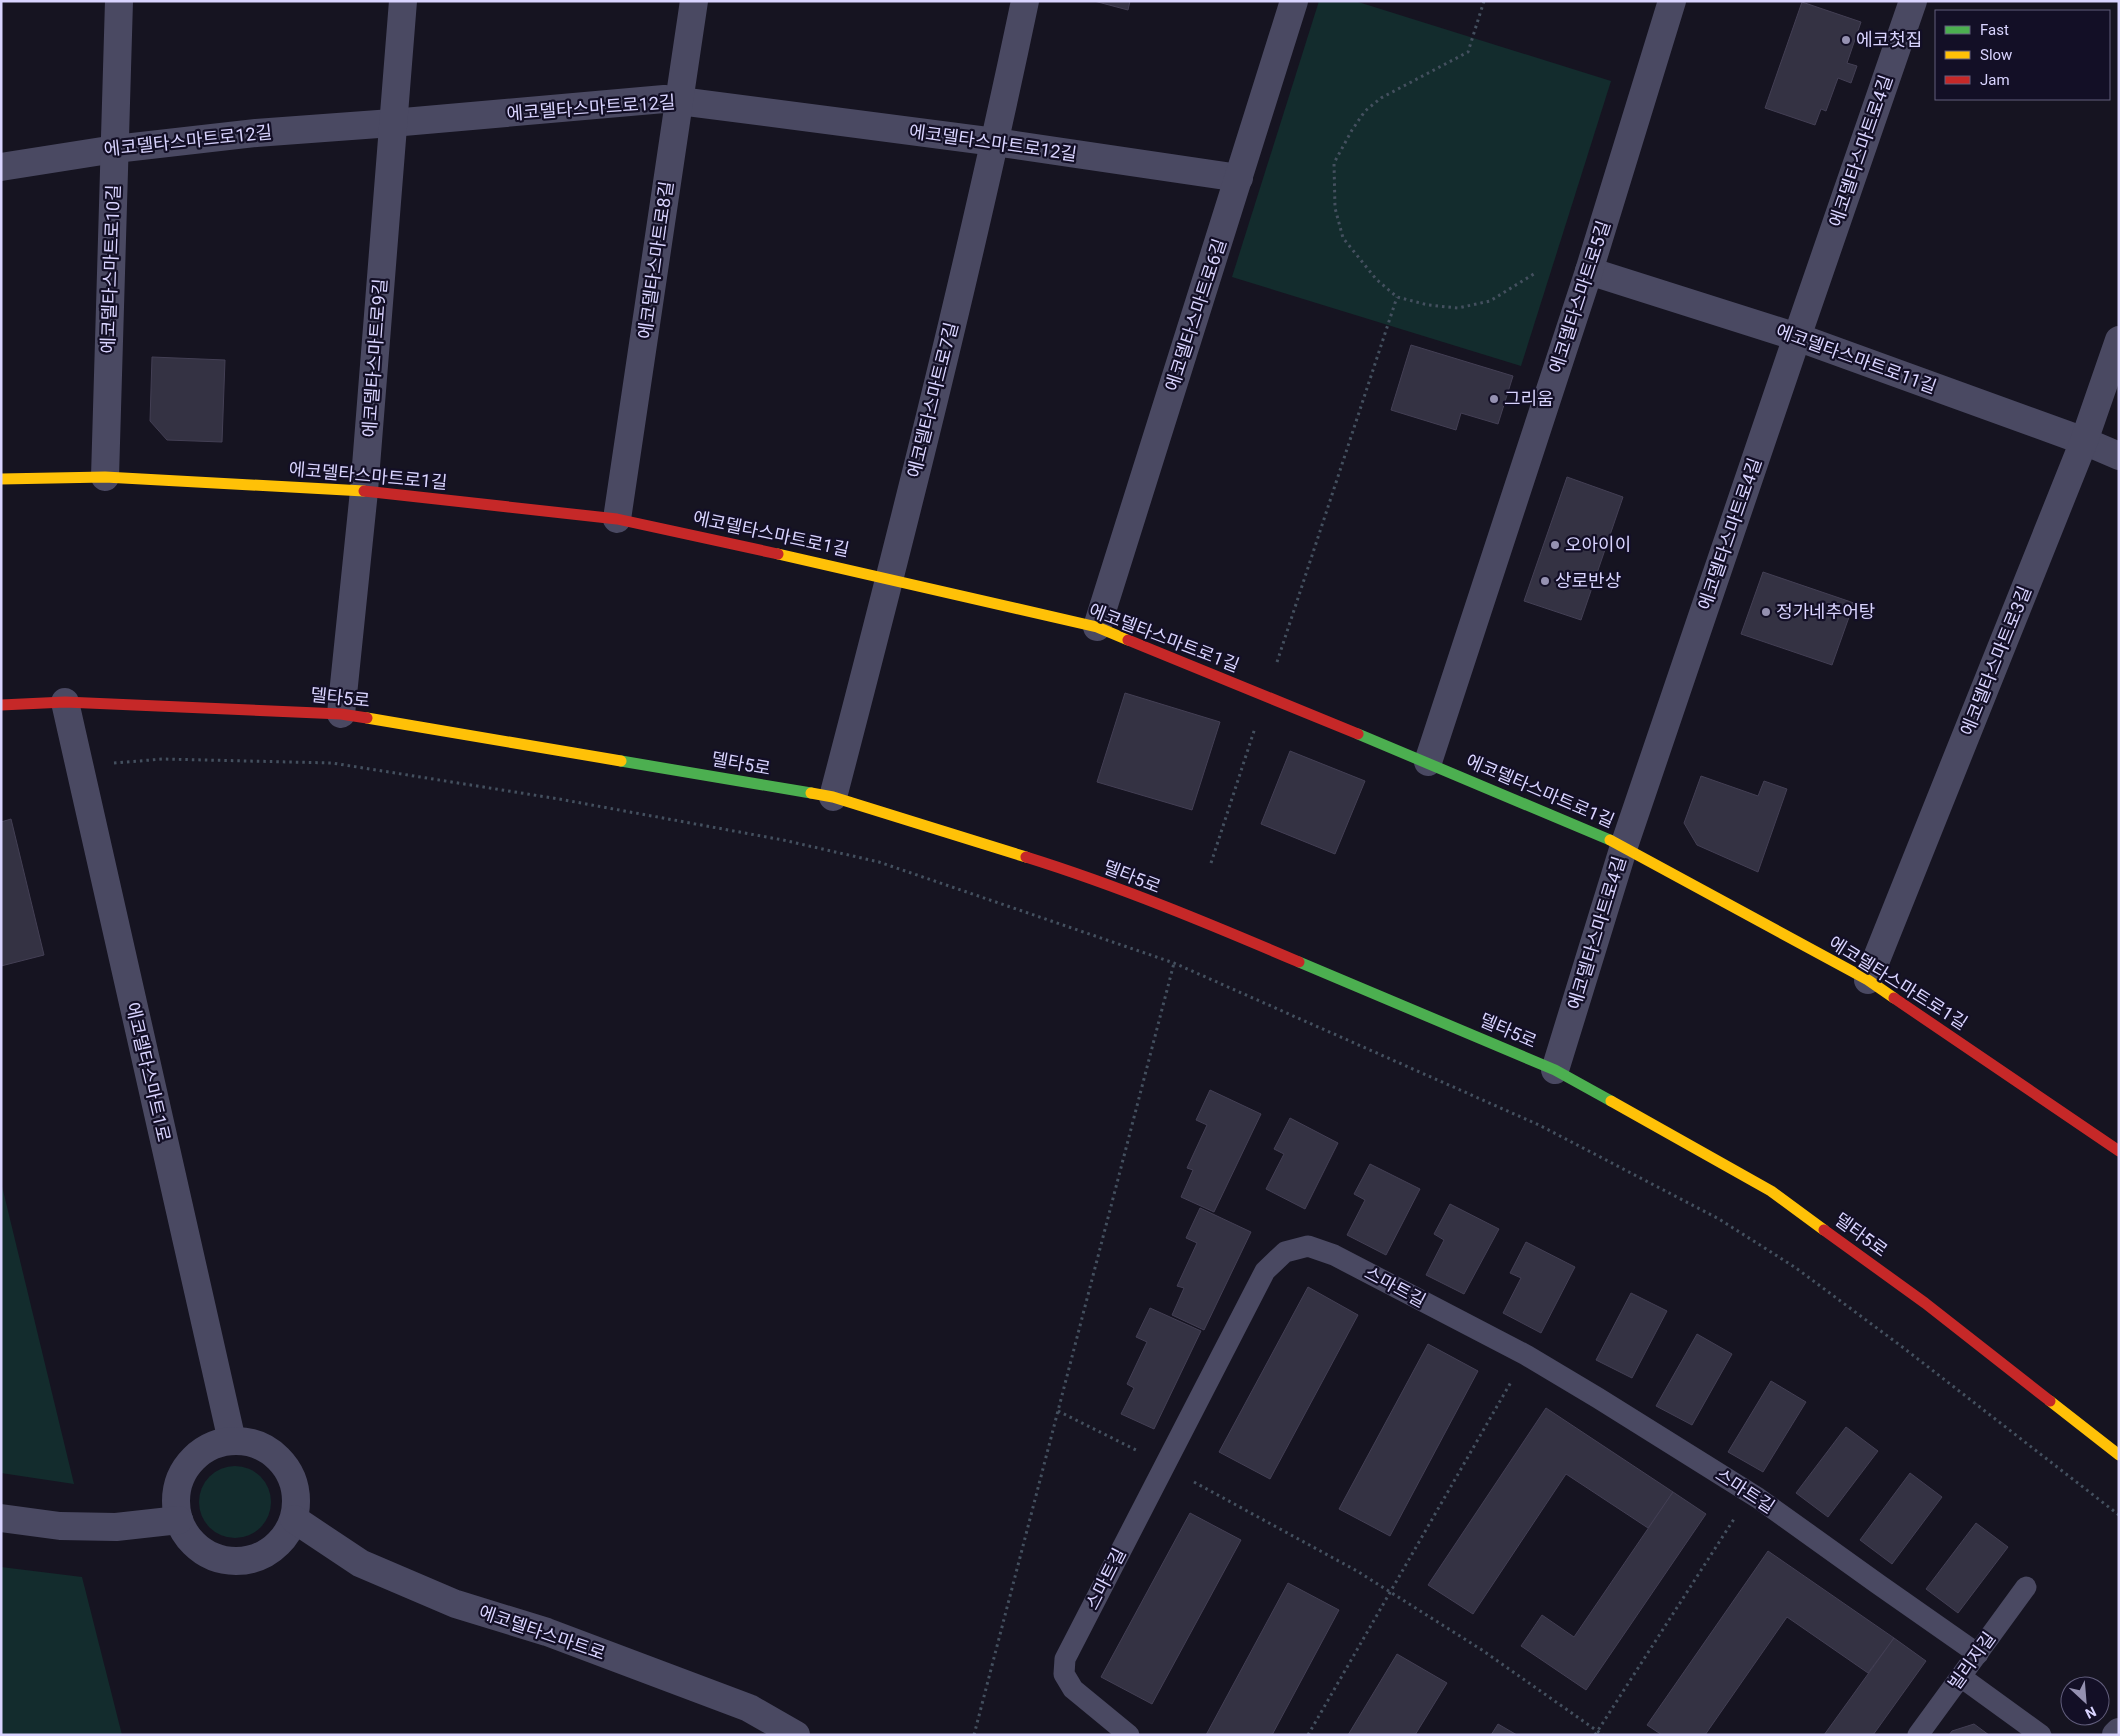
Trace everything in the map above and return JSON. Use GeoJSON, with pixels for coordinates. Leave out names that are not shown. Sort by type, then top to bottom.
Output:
{"type":"FeatureCollection","features":[{"type":"Feature","properties":{"kind":"street","name":"에코델타스마트로10길"},"geometry":{"type":"LineString","coordinates":[[105,477],[119,1]]}},
{"type":"Feature","properties":{"kind":"street","name":"에코델타스마트로9길"},"geometry":{"type":"LineString","coordinates":[[341,714],[364,491],[403,1]]}},
{"type":"Feature","properties":{"kind":"street","name":"에코델타스마트로8길"},"geometry":{"type":"LineString","coordinates":[[617,519],[694,1]]}},
{"type":"Feature","properties":{"kind":"street","name":"에코델타스마트로7길"},"geometry":{"type":"LineString","coordinates":[[833,798],[890,578],[995,142],[1025,1]]}},
{"type":"Feature","properties":{"kind":"street","name":"에코델타스마트로6길"},"geometry":{"type":"LineString","coordinates":[[1097,627],[1294,1]]}},
{"type":"Feature","properties":{"kind":"street","name":"에코델타스마트로5길"},"geometry":{"type":"LineString","coordinates":[[1428,762],[1589,271],[1672,1]]}},
{"type":"Feature","properties":{"kind":"street","name":"에코델타스마트로4길"},"geometry":{"type":"LineString","coordinates":[[1555,1070],[1624,846],[1913,1]]}},
{"type":"Feature","properties":{"kind":"street","name":"에코델타스마트로12길"},"geometry":{"type":"LineString","coordinates":[[1,167],[114,149],[256,133],[664,100],[995,142],[1239,178]]}},
{"type":"Feature","properties":{"kind":"street","name":"에코델타스마트로11길"},"geometry":{"type":"LineString","coordinates":[[1589,271],[1797,337],[2084,441],[2119,456]]}},
{"type":"Feature","properties":{"kind":"street","name":"에코델타스마트로3길"},"geometry":{"type":"LineString","coordinates":[[1868,980],[2084,441],[2119,340]]}},
{"type":"Feature","properties":{"kind":"street","name":"에코델타스마트로1길"},"geometry":{"type":"LineString","coordinates":[[1,479],[105,477],[364,491],[617,519],[890,578],[1097,627],[1428,762],[1624,846],[1868,980],[2119,1151]]}},
{"type":"Feature","properties":{"kind":"street","name":"델타5로"},"geometry":{"type":"LineString","coordinates":[[1,705],[65,702],[341,714],[833,798],[1060,868],[1206,923],[1555,1070],[1772,1192],[1925,1303],[2119,1454]]}},
{"type":"Feature","properties":{"kind":"street","name":"에코델타스마트1로"},"geometry":{"type":"LineString","coordinates":[[65,702],[232,1441]]}},
{"type":"Feature","properties":{"kind":"street"},"geometry":{"type":"LineString","coordinates":[[232,1441],[251,1443],[269,1451],[284,1464],[293,1481],[297,1500],[294,1520],[286,1536],[272,1550],[256,1559],[237,1562],[218,1559],[201,1550],[188,1537],[179,1520],[176,1503],[178,1485],[186,1469],[198,1455],[214,1446],[232,1441]]}},
{"type":"Feature","properties":{"kind":"street"},"geometry":{"type":"LineString","coordinates":[[1,1518],[60,1526],[116,1527],[179,1520]]}},
{"type":"Feature","properties":{"kind":"street","name":"에코델타스마트로"},"geometry":{"type":"LineString","coordinates":[[294,1520],[369,1567],[456,1604],[547,1632],[749,1708],[796,1735]]}},
{"type":"Feature","properties":{"kind":"lane","name":"스마트길"},"geometry":{"type":"LineString","coordinates":[[1130,1735],[1073,1689],[1064,1674],[1065,1659],[1265,1271],[1285,1252],[1308,1246],[1334,1255],[1526,1356],[1598,1398],[1751,1494],[1978,1654]]}},
{"type":"Feature","properties":{"kind":"lane","name":"빌리지길"},"geometry":{"type":"LineString","coordinates":[[1918,1735],[2026,1586]]}},
{"type":"Feature","properties":{"kind":"lane"},"geometry":{"type":"LineString","coordinates":[[1961,1677],[2041,1735]]}},
{"type":"Feature","properties":{"kind":"path"},"geometry":{"type":"LineString","coordinates":[[1484,1],[1468,52],[1381,98],[1365,111],[1352,130],[1334,164],[1335,208],[1343,238],[1376,279],[1397,296],[1428,305],[1458,308],[1490,302],[1537,272]]}},
{"type":"Feature","properties":{"kind":"path"},"geometry":{"type":"LineString","coordinates":[[1277,662],[1397,296]]}},
{"type":"Feature","properties":{"kind":"path"},"geometry":{"type":"LineString","coordinates":[[1211,863],[1256,724]]}},
{"type":"Feature","properties":{"kind":"path"},"geometry":{"type":"LineString","coordinates":[[110,763],[163,759],[332,763],[559,799],[783,840],[879,862],[1174,963],[1540,1124],[1719,1218],[1796,1268],[1905,1349],[2119,1515]]}},
{"type":"Feature","properties":{"kind":"path"},"geometry":{"type":"LineString","coordinates":[[974,1735],[1174,963]]}},
{"type":"Feature","properties":{"kind":"path"},"geometry":{"type":"LineString","coordinates":[[1308,1735],[1526,1356]]}},
{"type":"Feature","properties":{"kind":"path"},"geometry":{"type":"LineString","coordinates":[[1058,1411],[1164,1466],[1357,1571],[1482,1650],[1603,1735]]}},
{"type":"Feature","properties":{"kind":"path"},"geometry":{"type":"LineString","coordinates":[[1595,1735],[1751,1494]]}},
{"type":"Feature","properties":{"kind":"green space"},"geometry":{"type":"Polygon","coordinates":[[[1319,1],[1355,1],[1611,81],[1521,366],[1232,277],[1319,1]]]}},
{"type":"Feature","properties":{"kind":"green space"},"geometry":{"type":"Polygon","coordinates":[[[1,1182],[74,1484],[1,1473],[1,1182]]]}},
{"type":"Feature","properties":{"kind":"green space"},"geometry":{"type":"Polygon","coordinates":[[[235,1466],[255,1472],[265,1482],[271,1502],[265,1522],[255,1532],[235,1538],[215,1532],[205,1522],[199,1502],[205,1482],[215,1472],[235,1466]]]}},
{"type":"Feature","properties":{"kind":"green space"},"geometry":{"type":"Polygon","coordinates":[[[1,1567],[82,1577],[122,1735],[1,1735],[1,1567]]]}},
{"type":"Feature","properties":{"kind":"building"},"geometry":{"type":"Polygon","coordinates":[[[1094,1],[1130,1],[1128,10],[1094,1]]]}},
{"type":"Feature","properties":{"kind":"building"},"geometry":{"type":"Polygon","coordinates":[[[1802,2],[1861,22],[1847,63],[1857,66],[1851,83],[1838,78],[1826,111],[1821,109],[1815,125],[1765,108],[1802,2]]]}},
{"type":"Feature","properties":{"kind":"building"},"geometry":{"type":"Polygon","coordinates":[[[1411,345],[1513,376],[1498,424],[1461,413],[1456,430],[1391,410],[1411,345]]]}},
{"type":"Feature","properties":{"kind":"building"},"geometry":{"type":"Polygon","coordinates":[[[152,357],[225,360],[222,442],[167,440],[150,421],[152,357]]]}},
{"type":"Feature","properties":{"kind":"building"},"geometry":{"type":"Polygon","coordinates":[[[1567,477],[1623,497],[1581,620],[1524,601],[1567,477]]]}},
{"type":"Feature","properties":{"kind":"building"},"geometry":{"type":"Polygon","coordinates":[[[1763,572],[1854,603],[1832,665],[1741,634],[1763,572]]]}},
{"type":"Feature","properties":{"kind":"building"},"geometry":{"type":"Polygon","coordinates":[[[1125,693],[1220,722],[1192,810],[1097,782],[1125,693]]]}},
{"type":"Feature","properties":{"kind":"building"},"geometry":{"type":"Polygon","coordinates":[[[1290,751],[1365,781],[1335,854],[1261,824],[1290,751]]]}},
{"type":"Feature","properties":{"kind":"building"},"geometry":{"type":"Polygon","coordinates":[[[1701,776],[1758,796],[1764,781],[1787,789],[1758,872],[1697,845],[1684,823],[1701,776]]]}},
{"type":"Feature","properties":{"kind":"building"},"geometry":{"type":"Polygon","coordinates":[[[11,819],[44,955],[1,966],[1,822],[11,819]]]}},
{"type":"Feature","properties":{"kind":"building"},"geometry":{"type":"Polygon","coordinates":[[[1210,1090],[1261,1114],[1214,1212],[1181,1197],[1193,1170],[1187,1168],[1207,1125],[1196,1120],[1210,1090]]]}},
{"type":"Feature","properties":{"kind":"building"},"geometry":{"type":"Polygon","coordinates":[[[1290,1118],[1338,1143],[1305,1209],[1266,1189],[1284,1154],[1274,1149],[1290,1118]]]}},
{"type":"Feature","properties":{"kind":"building"},"geometry":{"type":"Polygon","coordinates":[[[1370,1164],[1420,1189],[1386,1255],[1347,1235],[1365,1200],[1354,1194],[1370,1164]]]}},
{"type":"Feature","properties":{"kind":"building"},"geometry":{"type":"Polygon","coordinates":[[[1450,1204],[1499,1229],[1464,1294],[1426,1275],[1444,1240],[1434,1234],[1450,1204]]]}},
{"type":"Feature","properties":{"kind":"building"},"geometry":{"type":"Polygon","coordinates":[[[1200,1208],[1251,1232],[1204,1330],[1172,1315],[1184,1288],[1177,1286],[1197,1243],[1186,1238],[1200,1208]]]}},
{"type":"Feature","properties":{"kind":"building"},"geometry":{"type":"Polygon","coordinates":[[[1526,1242],[1575,1267],[1541,1333],[1503,1313],[1521,1278],[1510,1273],[1526,1242]]]}},
{"type":"Feature","properties":{"kind":"building"},"geometry":{"type":"Polygon","coordinates":[[[1308,1287],[1358,1315],[1270,1479],[1219,1452],[1308,1287]]]}},
{"type":"Feature","properties":{"kind":"building"},"geometry":{"type":"Polygon","coordinates":[[[1631,1293],[1667,1311],[1632,1378],[1596,1360],[1631,1293]]]}},
{"type":"Feature","properties":{"kind":"building"},"geometry":{"type":"Polygon","coordinates":[[[1150,1308],[1201,1331],[1154,1429],[1121,1414],[1134,1388],[1127,1384],[1147,1342],[1136,1337],[1150,1308]]]}},
{"type":"Feature","properties":{"kind":"building"},"geometry":{"type":"Polygon","coordinates":[[[1697,1334],[1732,1354],[1692,1425],[1656,1406],[1697,1334]]]}},
{"type":"Feature","properties":{"kind":"building"},"geometry":{"type":"Polygon","coordinates":[[[1428,1344],[1478,1371],[1390,1536],[1339,1509],[1428,1344]]]}},
{"type":"Feature","properties":{"kind":"building"},"geometry":{"type":"Polygon","coordinates":[[[1771,1381],[1806,1402],[1763,1472],[1728,1452],[1771,1381]]]}},
{"type":"Feature","properties":{"kind":"building"},"geometry":{"type":"Polygon","coordinates":[[[1546,1408],[1673,1492],[1648,1528],[1566,1474],[1473,1614],[1428,1585],[1546,1408]]]}},
{"type":"Feature","properties":{"kind":"building"},"geometry":{"type":"Polygon","coordinates":[[[1846,1427],[1878,1451],[1828,1517],[1796,1493],[1846,1427]]]}},
{"type":"Feature","properties":{"kind":"building"},"geometry":{"type":"Polygon","coordinates":[[[1910,1473],[1942,1497],[1892,1564],[1860,1540],[1910,1473]]]}},
{"type":"Feature","properties":{"kind":"building"},"geometry":{"type":"Polygon","coordinates":[[[1673,1492],[1706,1514],[1586,1690],[1521,1646],[1542,1615],[1574,1637],[1673,1492]]]}},
{"type":"Feature","properties":{"kind":"building"},"geometry":{"type":"Polygon","coordinates":[[[1190,1513],[1241,1540],[1152,1704],[1101,1677],[1190,1513]]]}},
{"type":"Feature","properties":{"kind":"building"},"geometry":{"type":"Polygon","coordinates":[[[1976,1523],[2008,1547],[1958,1613],[1926,1589],[1976,1523]]]}},
{"type":"Feature","properties":{"kind":"building"},"geometry":{"type":"Polygon","coordinates":[[[1768,1551],[1894,1638],[1868,1673],[1787,1617],[1705,1735],[1662,1735],[1647,1725],[1768,1551]]]}},
{"type":"Feature","properties":{"kind":"building"},"geometry":{"type":"Polygon","coordinates":[[[1288,1583],[1339,1610],[1272,1735],[1206,1735],[1288,1583]]]}},
{"type":"Feature","properties":{"kind":"building"},"geometry":{"type":"Polygon","coordinates":[[[1894,1638],[1926,1661],[1873,1735],[1824,1735],[1894,1638]]]}},
{"type":"Feature","properties":{"kind":"building"},"geometry":{"type":"Polygon","coordinates":[[[1397,1654],[1447,1683],[1415,1735],[1348,1735],[1397,1654]]]}},
{"type":"Feature","properties":{"kind":"building"},"geometry":{"type":"Polygon","coordinates":[[[1498,1724],[1517,1735],[1491,1735],[1498,1724]]]}},
{"type":"Feature","properties":{"kind":"building"},"geometry":{"type":"Polygon","coordinates":[[[1974,1724],[1989,1735],[1949,1735],[1952,1731],[1974,1724]]]}},
{"type":"Feature","properties":{"kind":"traffic: fast"},"geometry":{"type":"LineString","coordinates":[[1358,734],[1610,840]]}},
{"type":"Feature","properties":{"kind":"traffic: fast"},"geometry":{"type":"LineString","coordinates":[[621,761],[811,793]]}},
{"type":"Feature","properties":{"kind":"traffic: fast"},"geometry":{"type":"LineString","coordinates":[[1299,962],[1555,1070],[1611,1101]]}},
{"type":"Feature","properties":{"kind":"traffic: slow"},"geometry":{"type":"LineString","coordinates":[[1,479],[105,477],[364,491]]}},
{"type":"Feature","properties":{"kind":"traffic: slow"},"geometry":{"type":"LineString","coordinates":[[778,554],[1097,627],[1128,640]]}},
{"type":"Feature","properties":{"kind":"traffic: slow"},"geometry":{"type":"LineString","coordinates":[[367,718],[621,761]]}},
{"type":"Feature","properties":{"kind":"traffic: slow"},"geometry":{"type":"LineString","coordinates":[[811,793],[833,797],[1026,857]]}},
{"type":"Feature","properties":{"kind":"traffic: slow"},"geometry":{"type":"LineString","coordinates":[[1610,840],[1868,980],[1894,998]]}},
{"type":"Feature","properties":{"kind":"traffic: slow"},"geometry":{"type":"LineString","coordinates":[[1611,1101],[1771,1191],[1824,1230]]}},
{"type":"Feature","properties":{"kind":"traffic: slow"},"geometry":{"type":"LineString","coordinates":[[2050,1401],[2119,1455]]}},
{"type":"Feature","properties":{"kind":"traffic: jam"},"geometry":{"type":"LineString","coordinates":[[364,491],[617,519],[778,554]]}},
{"type":"Feature","properties":{"kind":"traffic: jam"},"geometry":{"type":"LineString","coordinates":[[1128,640],[1358,734]]}},
{"type":"Feature","properties":{"kind":"traffic: jam"},"geometry":{"type":"LineString","coordinates":[[1,705],[65,702],[341,714],[367,718]]}},
{"type":"Feature","properties":{"kind":"traffic: jam"},"geometry":{"type":"LineString","coordinates":[[1026,857],[1130,893],[1299,962]]}},
{"type":"Feature","properties":{"kind":"traffic: jam"},"geometry":{"type":"LineString","coordinates":[[1894,998],[2119,1151]]}},
{"type":"Feature","properties":{"kind":"traffic: jam"},"geometry":{"type":"LineString","coordinates":[[1824,1230],[1925,1303],[2050,1401]]}},
{"type":"Feature","properties":{"kind":"place","name":"에코첫집"},"geometry":{"type":"Point","coordinates":[1846,40]}},
{"type":"Feature","properties":{"kind":"place","name":"그리움"},"geometry":{"type":"Point","coordinates":[1494,399]}},
{"type":"Feature","properties":{"kind":"place","name":"오아이이"},"geometry":{"type":"Point","coordinates":[1555,545]}},
{"type":"Feature","properties":{"kind":"place","name":"상로반상"},"geometry":{"type":"Point","coordinates":[1545,581]}},
{"type":"Feature","properties":{"kind":"place","name":"정가네추어탕"},"geometry":{"type":"Point","coordinates":[1766,612]}}]}
